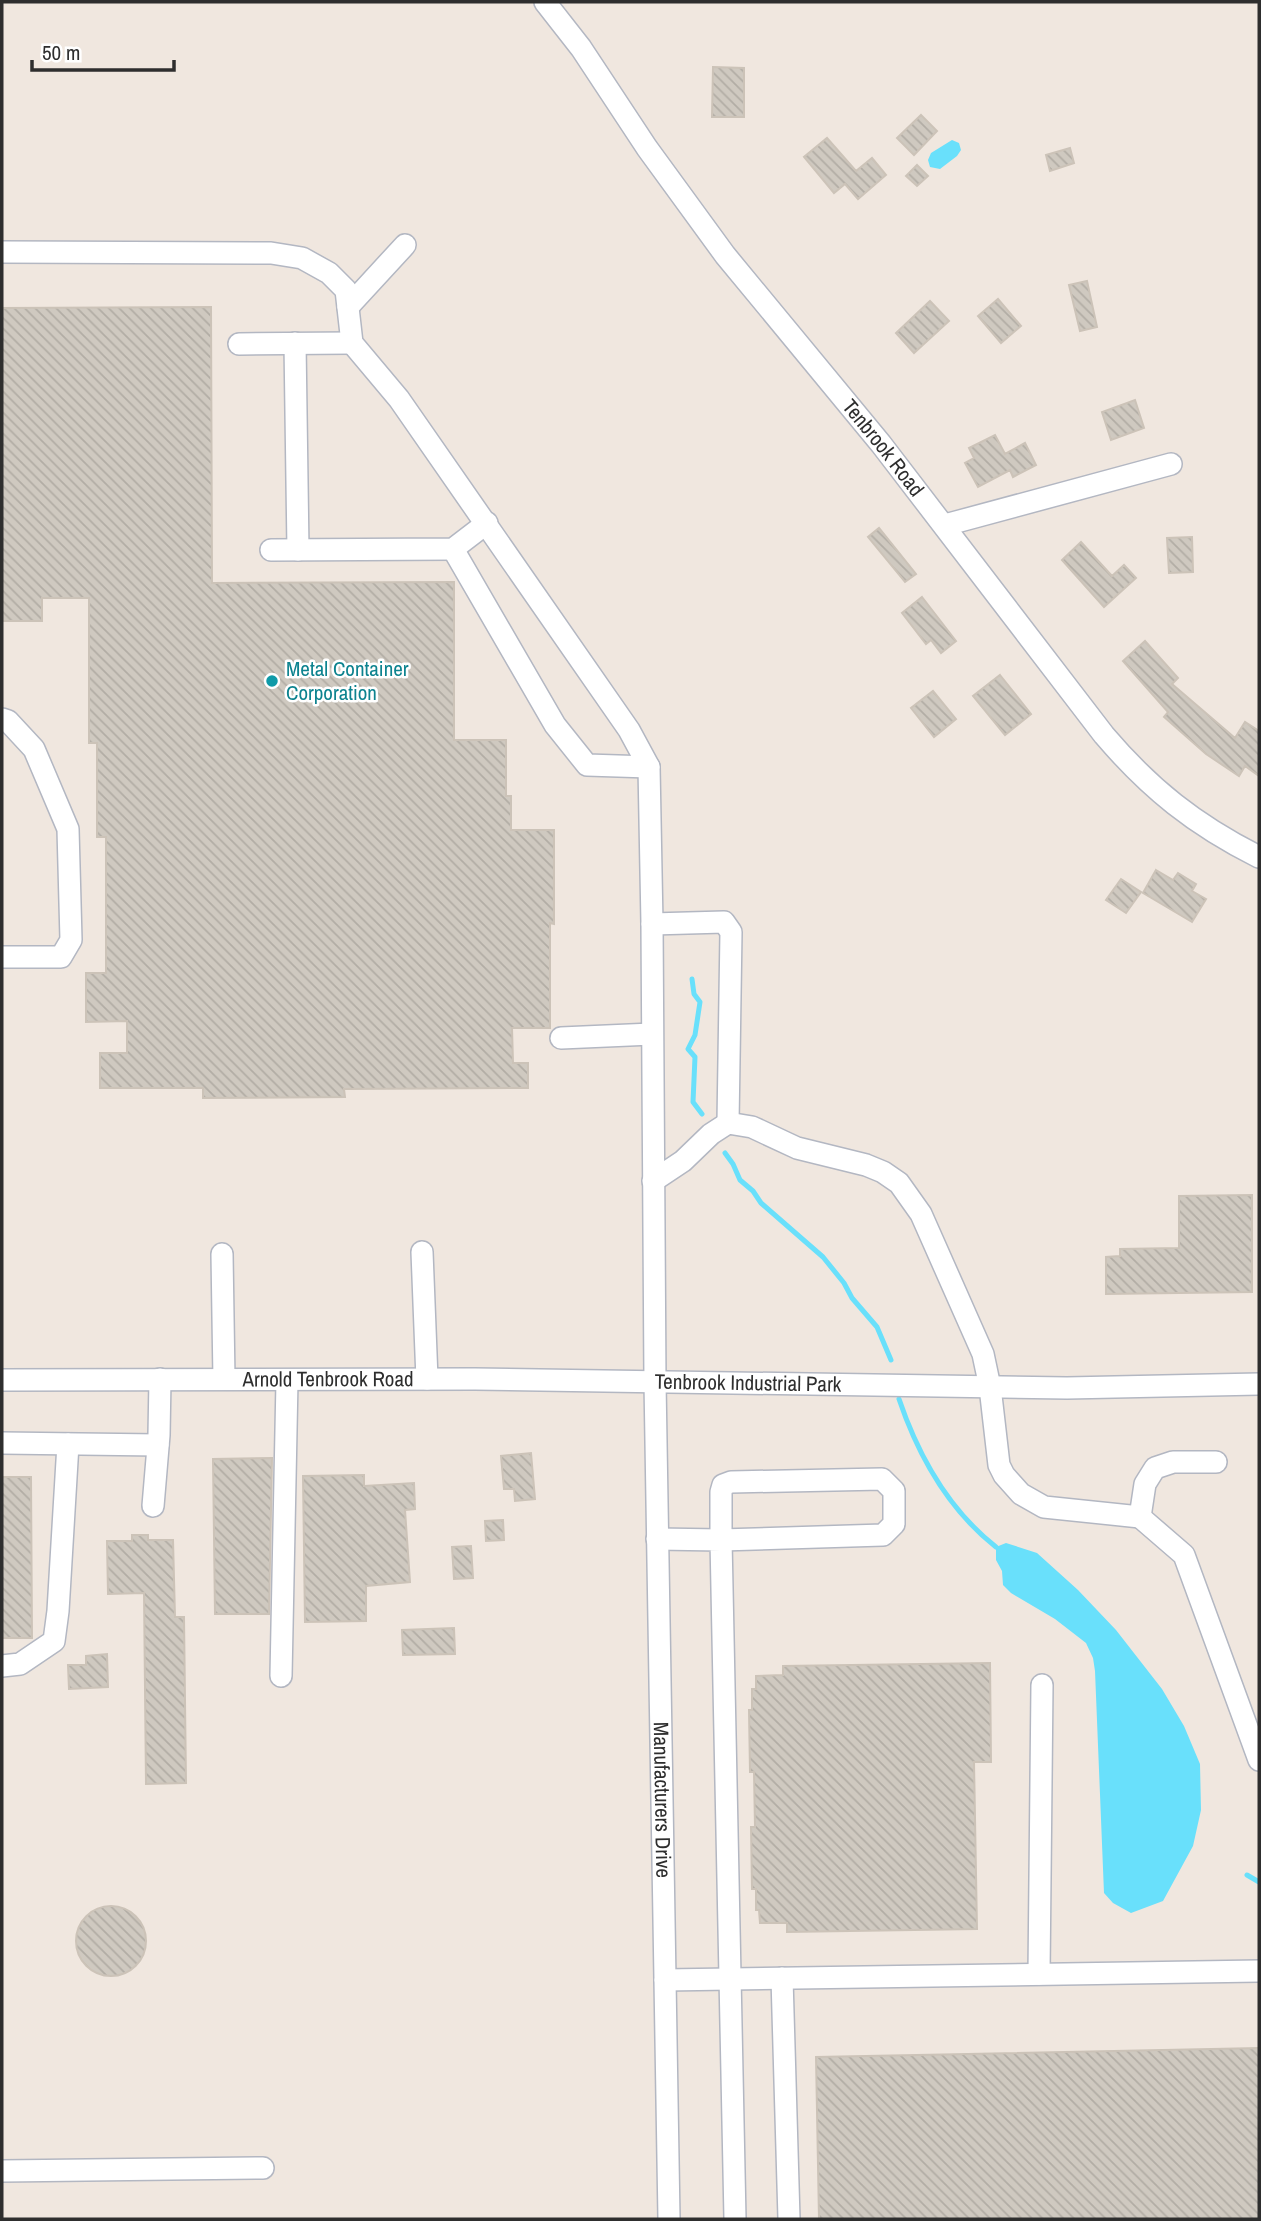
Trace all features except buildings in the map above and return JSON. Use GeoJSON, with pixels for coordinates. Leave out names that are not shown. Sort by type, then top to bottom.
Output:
{"type":"FeatureCollection","features":[{"type":"Feature","properties":{"kind":"street","name":"Tenbrook Road"},"geometry":{"type":"LineString","coordinates":[[545,2],[581,48],[654,159],[717,244],[945,524],[1081,705],[1129,764],[1155,790],[1184,813],[1259,857]]}},
{"type":"Feature","properties":{"kind":"street"},"geometry":{"type":"LineString","coordinates":[[348,307],[405,245]]}},
{"type":"Feature","properties":{"kind":"street"},"geometry":{"type":"LineString","coordinates":[[2,252],[271,253],[302,258],[329,272],[346,290],[352,343],[399,399],[487,523],[629,730],[649,767]]}},
{"type":"Feature","properties":{"kind":"street"},"geometry":{"type":"LineString","coordinates":[[295,343],[298,550]]}},
{"type":"Feature","properties":{"kind":"street"},"geometry":{"type":"LineString","coordinates":[[239,344],[352,343]]}},
{"type":"Feature","properties":{"kind":"street"},"geometry":{"type":"LineString","coordinates":[[945,524],[1171,464]]}},
{"type":"Feature","properties":{"kind":"street"},"geometry":{"type":"LineString","coordinates":[[271,550],[453,550],[487,523]]}},
{"type":"Feature","properties":{"kind":"street"},"geometry":{"type":"LineString","coordinates":[[453,550],[555,725],[587,765],[649,767]]}},
{"type":"Feature","properties":{"kind":"street"},"geometry":{"type":"LineString","coordinates":[[2,719],[8,721],[34,749],[68,829],[71,940],[61,957],[2,957]]}},
{"type":"Feature","properties":{"kind":"street","name":"Tenbrook Industrial Park"},"geometry":{"type":"LineString","coordinates":[[649,767],[654,1382],[990,1387],[1259,1384]]}},
{"type":"Feature","properties":{"kind":"street"},"geometry":{"type":"LineString","coordinates":[[652,924],[724,922],[731,932],[727,1123]]}},
{"type":"Feature","properties":{"kind":"street"},"geometry":{"type":"LineString","coordinates":[[561,1038],[652,1034]]}},
{"type":"Feature","properties":{"kind":"street"},"geometry":{"type":"LineString","coordinates":[[653,1181],[683,1161],[711,1134],[727,1123],[752,1128],[797,1148],[866,1165],[899,1183],[927,1227],[983,1354],[990,1387],[999,1465],[1010,1483],[1032,1502],[1057,1510],[1140,1517],[1184,1555],[1259,1760]]}},
{"type":"Feature","properties":{"kind":"street"},"geometry":{"type":"LineString","coordinates":[[422,1252],[427,1379]]}},
{"type":"Feature","properties":{"kind":"street"},"geometry":{"type":"LineString","coordinates":[[222,1254],[224,1379]]}},
{"type":"Feature","properties":{"kind":"street"},"geometry":{"type":"LineString","coordinates":[[153,1506],[160,1379]]}},
{"type":"Feature","properties":{"kind":"street","name":"Arnold Tenbrook Road"},"geometry":{"type":"LineString","coordinates":[[2,1380],[427,1379],[654,1382]]}},
{"type":"Feature","properties":{"kind":"street"},"geometry":{"type":"LineString","coordinates":[[281,1676],[287,1381]]}},
{"type":"Feature","properties":{"kind":"street","name":"Manufacturers Drive"},"geometry":{"type":"LineString","coordinates":[[654,1382],[670,2219]]}},
{"type":"Feature","properties":{"kind":"street"},"geometry":{"type":"LineString","coordinates":[[2,1443],[158,1445]]}},
{"type":"Feature","properties":{"kind":"street"},"geometry":{"type":"LineString","coordinates":[[2,1666],[20,1664],[54,1641],[68,1444]]}},
{"type":"Feature","properties":{"kind":"street"},"geometry":{"type":"LineString","coordinates":[[1140,1517],[1146,1484],[1155,1468],[1173,1462],[1216,1462]]}},
{"type":"Feature","properties":{"kind":"street"},"geometry":{"type":"LineString","coordinates":[[657,1539],[721,1540],[883,1535],[894,1524],[894,1491],[883,1479],[731,1482],[723,1485],[721,1492],[721,1540],[729,1979],[735,2219]]}},
{"type":"Feature","properties":{"kind":"street"},"geometry":{"type":"LineString","coordinates":[[1039,1974],[1042,1685]]}},
{"type":"Feature","properties":{"kind":"street"},"geometry":{"type":"LineString","coordinates":[[665,1980],[1259,1971]]}},
{"type":"Feature","properties":{"kind":"street"},"geometry":{"type":"LineString","coordinates":[[782,1978],[789,2219]]}},
{"type":"Feature","properties":{"kind":"street"},"geometry":{"type":"LineString","coordinates":[[2,2171],[263,2168]]}},
{"type":"Feature","properties":{"kind":"water"},"geometry":{"type":"Polygon","coordinates":[[[952,140],[959,143],[961,150],[957,156],[940,169],[930,167],[928,160],[931,153],[952,140]]]}},
{"type":"Feature","properties":{"kind":"water"},"geometry":{"type":"Polygon","coordinates":[[[1006,1543],[1037,1553],[1078,1590],[1116,1630],[1162,1689],[1184,1726],[1200,1764],[1201,1810],[1193,1846],[1163,1901],[1131,1913],[1113,1903],[1104,1893],[1093,1658],[1086,1643],[1003,1585],[1002,1571],[996,1560],[996,1547],[1006,1543]]]}},
{"type":"Feature","properties":{"kind":"waterway"},"geometry":{"type":"LineString","coordinates":[[692,979],[694,994],[700,1002],[695,1035],[688,1049],[695,1057],[693,1102],[702,1114]]}},
{"type":"Feature","properties":{"kind":"waterway"},"geometry":{"type":"LineString","coordinates":[[725,1153],[740,1180],[753,1191],[761,1203],[823,1257],[844,1283],[852,1298],[877,1327],[891,1360]]}},
{"type":"Feature","properties":{"kind":"waterway"},"geometry":{"type":"LineString","coordinates":[[899,1399],[916,1441],[937,1480],[964,1516],[996,1547]]}},
{"type":"Feature","properties":{"kind":"waterway"},"geometry":{"type":"LineString","coordinates":[[1247,1875],[1259,1882]]}},
{"type":"Feature","properties":{"kind":"place","name":"Metal Container Corporation"},"geometry":{"type":"Point","coordinates":[272,681]}}]}
